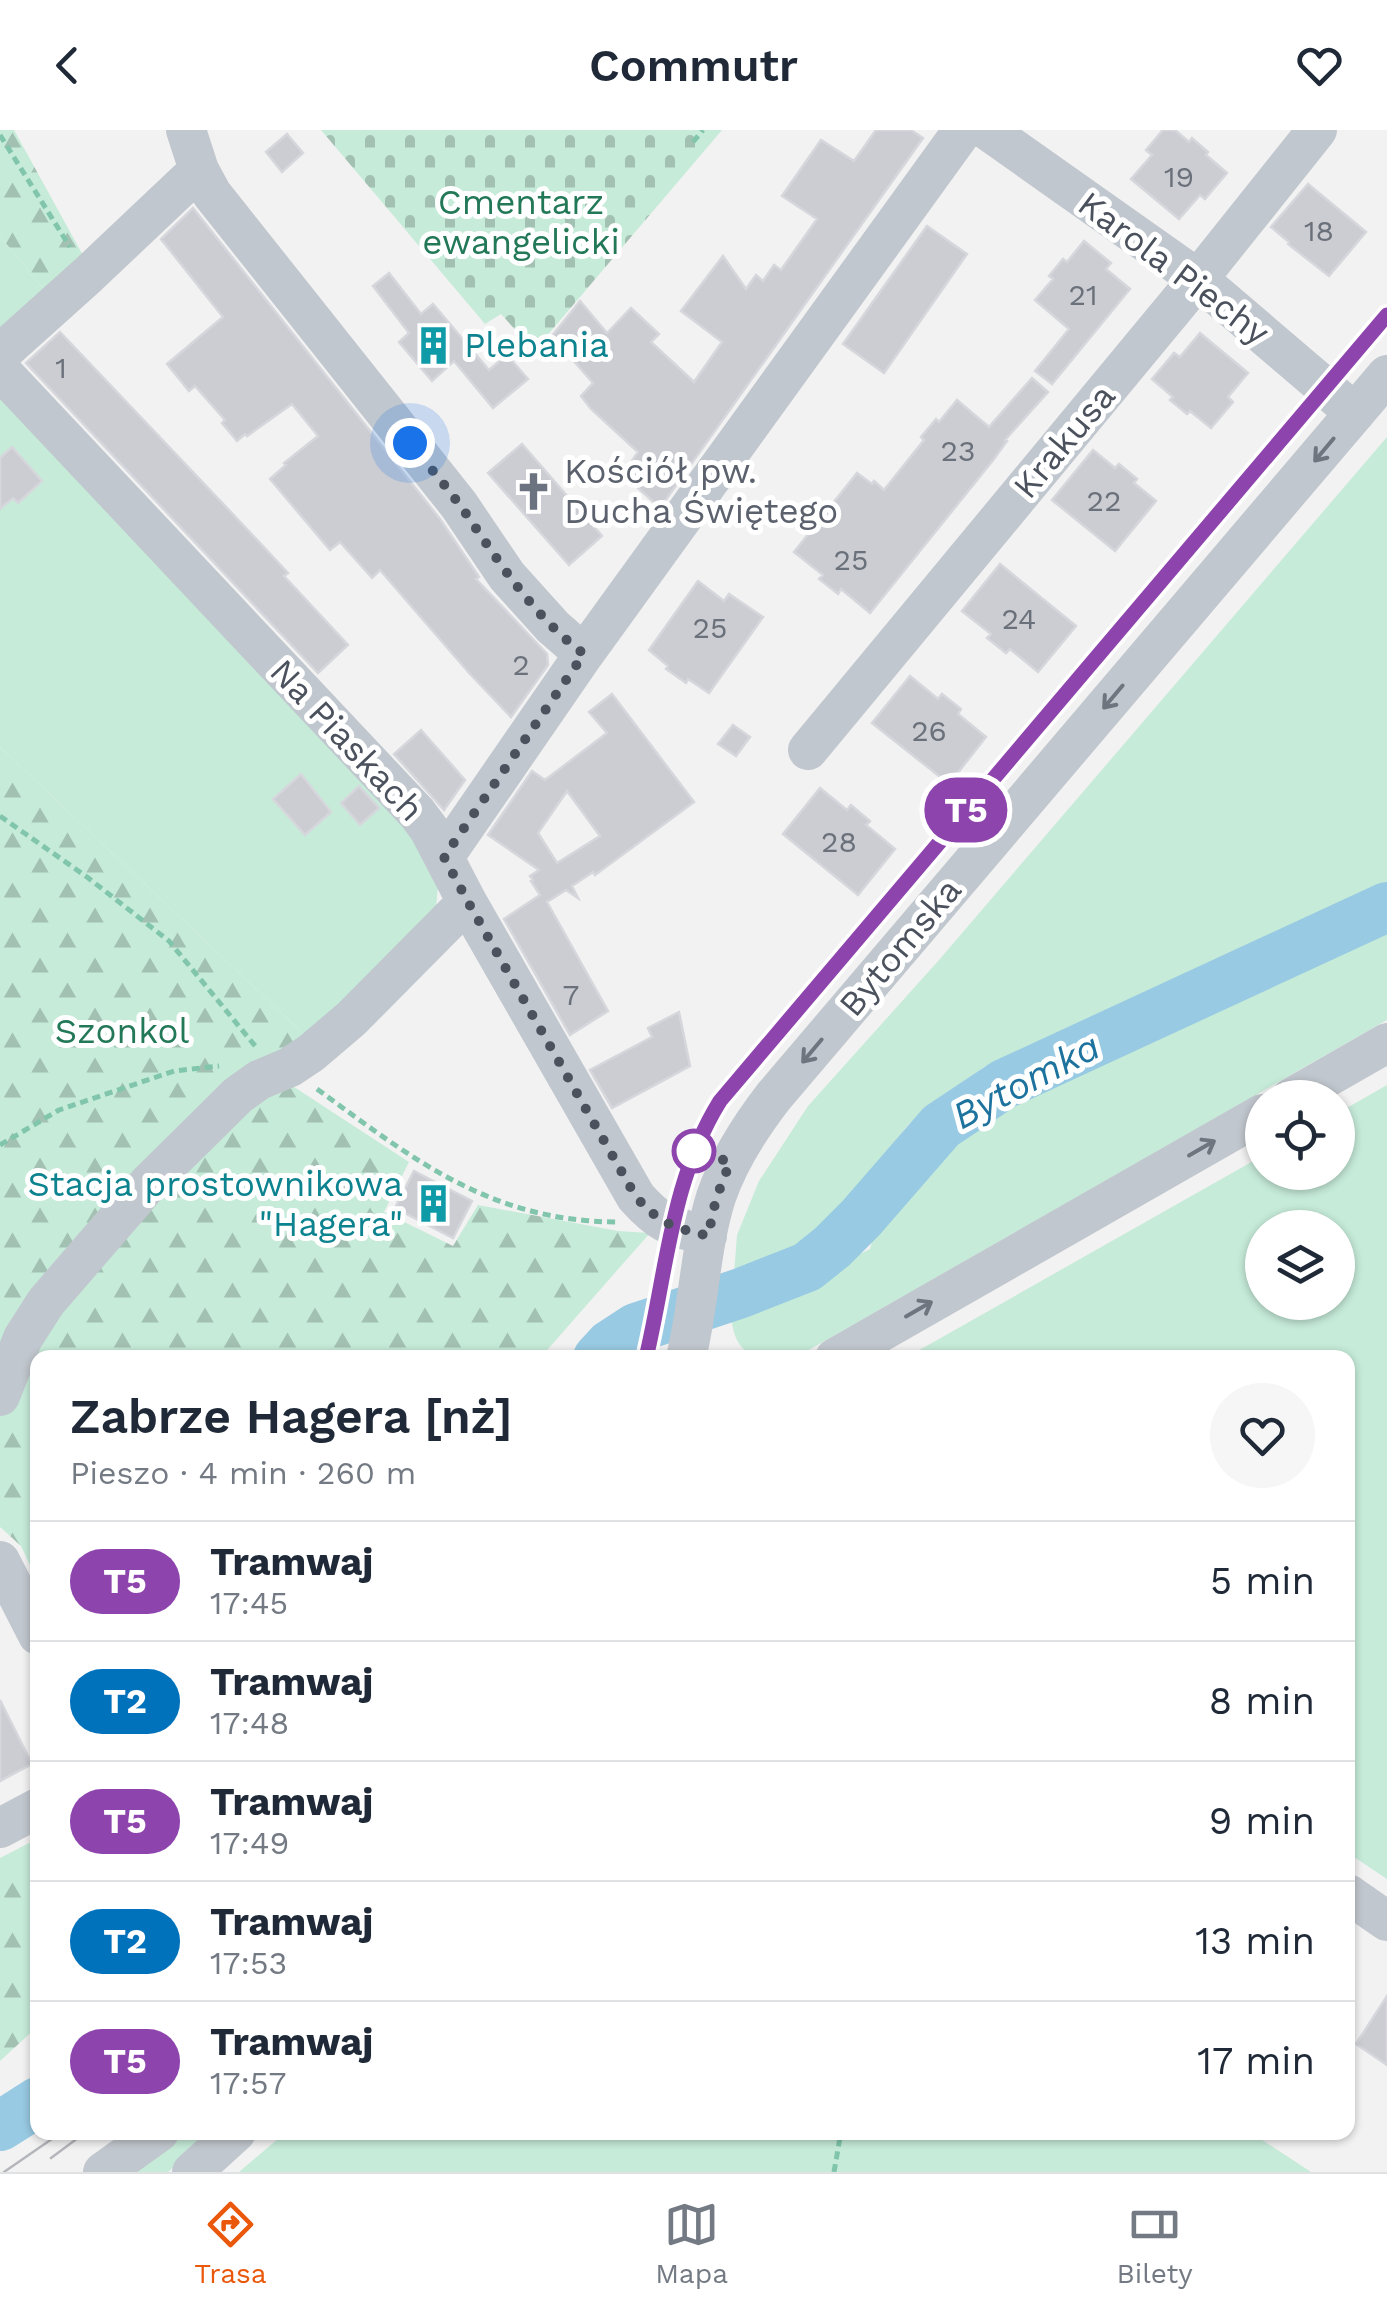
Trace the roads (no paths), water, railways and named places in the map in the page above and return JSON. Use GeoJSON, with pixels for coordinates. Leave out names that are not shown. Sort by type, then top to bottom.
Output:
{"type":"FeatureCollection","features":[{"type":"Feature","properties":{"kind":"street"},"geometry":{"type":"LineString","coordinates":[[186,130],[199,170],[212,194],[460,505],[507,576],[553,627],[584,654]]}},
{"type":"Feature","properties":{"kind":"street"},"geometry":{"type":"LineString","coordinates":[[444,857],[584,654],[962,130]]}},
{"type":"Feature","properties":{"kind":"street","name":"Karola Piechy"},"geometry":{"type":"LineString","coordinates":[[988,130],[1198,279],[1355,413]]}},
{"type":"Feature","properties":{"kind":"street","name":"Krakusa"},"geometry":{"type":"LineString","coordinates":[[808,750],[1317,130]]}},
{"type":"Feature","properties":{"kind":"street"},"geometry":{"type":"LineString","coordinates":[[0,354],[199,170]]}},
{"type":"Feature","properties":{"kind":"street","name":"Na Piaskach"},"geometry":{"type":"LineString","coordinates":[[0,370],[417,813],[636,1197],[653,1216],[706,1246]]}},
{"type":"Feature","properties":{"kind":"street","name":"Bytomska"},"geometry":{"type":"LineString","coordinates":[[695,1349],[706,1246],[716,1199],[730,1162],[753,1123],[1387,375]]}},
{"type":"Feature","properties":{"kind":"street"},"geometry":{"type":"LineString","coordinates":[[0,1396],[22,1338],[46,1302],[148,1184],[238,1096],[351,1019],[468,902]]}},
{"type":"Feature","properties":{"kind":"street"},"geometry":{"type":"LineString","coordinates":[[1322,1080],[1387,1043]]}},
{"type":"Feature","properties":{"kind":"street"},"geometry":{"type":"LineString","coordinates":[[849,1350],[1245,1124]]}},
{"type":"Feature","properties":{"kind":"street"},"geometry":{"type":"LineString","coordinates":[[0,1561],[22,1631]]}},
{"type":"Feature","properties":{"kind":"street"},"geometry":{"type":"LineString","coordinates":[[0,1828],[30,1812]]}},
{"type":"Feature","properties":{"kind":"street"},"geometry":{"type":"LineString","coordinates":[[1355,1899],[1387,1921]]}},
{"type":"Feature","properties":{"kind":"street"},"geometry":{"type":"LineString","coordinates":[[103,2172],[148,2140]]}},
{"type":"Feature","properties":{"kind":"street"},"geometry":{"type":"LineString","coordinates":[[192,2172],[227,2140]]}},
{"type":"Feature","properties":{"kind":"waterway","name":"Bytomka"},"geometry":{"type":"LineString","coordinates":[[605,1350],[636,1328],[807,1267],[861,1218],[941,1126],[1004,1084],[1387,907]]}},
{"type":"Feature","properties":{"kind":"waterway","name":"Bytomka"},"geometry":{"type":"LineString","coordinates":[[0,2126],[30,2107]]}},
{"type":"Feature","properties":{"kind":"tram line"},"geometry":{"type":"LineString","coordinates":[[648,1350],[680,1194],[720,1101],[1387,315]]}},
{"type":"Feature","properties":{"kind":"tram line","name":"T5"},"geometry":{"type":"LineString","coordinates":[[648,1350],[680,1188],[720,1101],[1387,315]]}},
{"type":"Feature","properties":{"kind":"tram line"},"geometry":{"type":"LineString","coordinates":[[4,2172],[50,2140]]}},
{"type":"Feature","properties":{"kind":"tram line"},"geometry":{"type":"LineString","coordinates":[[51,2158],[75,2140]]}},
{"type":"Feature","properties":{"kind":"place","name":"Plebania"},"geometry":{"type":"Point","coordinates":[434,345]}},
{"type":"Feature","properties":{"kind":"place","name":"Kościół pw. Ducha Świętego"},"geometry":{"type":"Point","coordinates":[534,491]}},
{"type":"Feature","properties":{"kind":"place","name":"Stacja prostownikowa \"Hagera\""},"geometry":{"type":"Point","coordinates":[433,1204]}},
{"type":"Feature","properties":{"kind":"park label","name":"Cmentarz ewangelicki"},"geometry":{"type":"Point","coordinates":[521,222]}},
{"type":"Feature","properties":{"kind":"park label","name":"Szonkol"},"geometry":{"type":"Point","coordinates":[122,1031]}}]}
